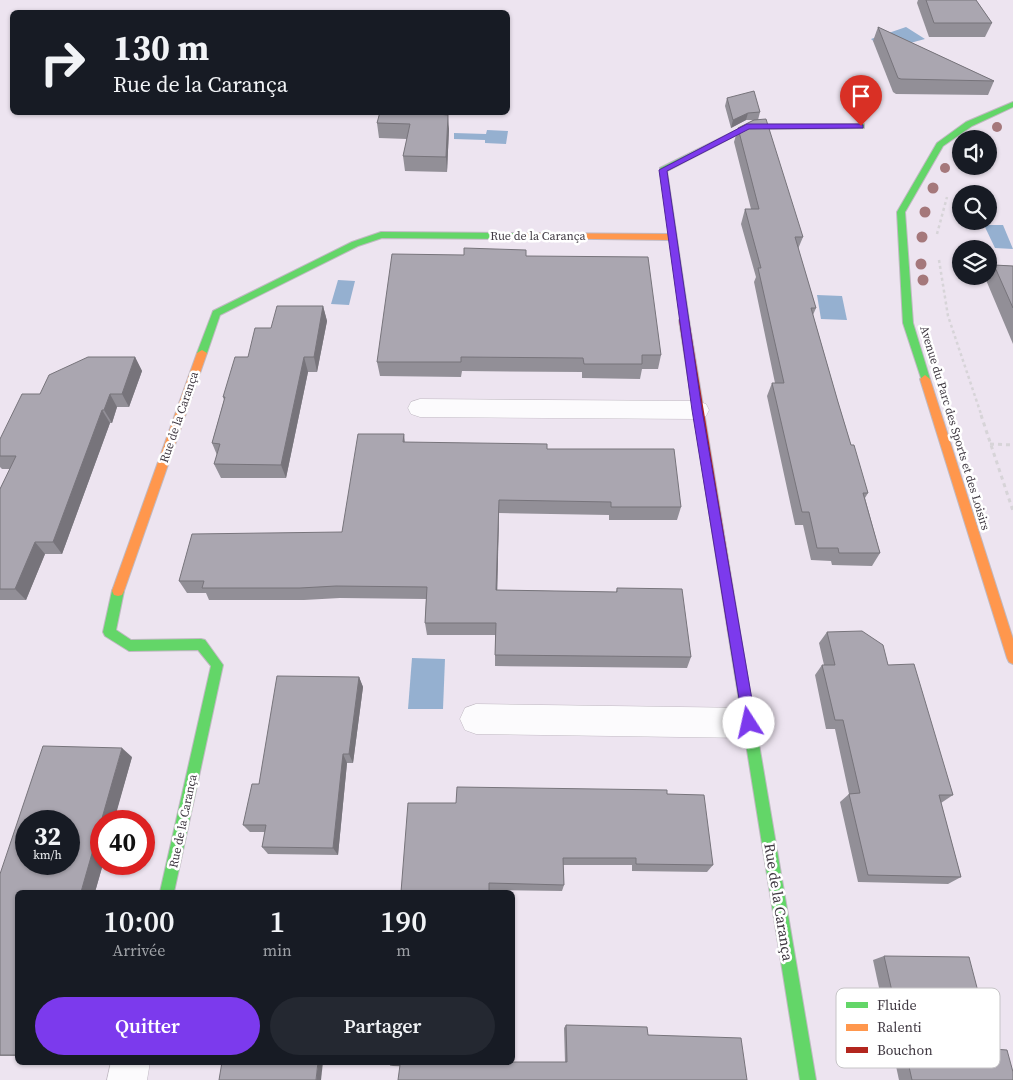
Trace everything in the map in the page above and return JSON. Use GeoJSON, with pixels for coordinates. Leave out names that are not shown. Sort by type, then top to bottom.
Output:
{"type":"FeatureCollection","features":[{"type":"Feature","properties":{"kind":"street","name":"Avenue du Parc des Sports et des Loisirs"},"geometry":{"type":"LineString","coordinates":[[1013,104],[969,124],[940,145],[901,212],[908,323],[1013,658]]}},
{"type":"Feature","properties":{"kind":"street","name":"Rue de la Carança"},"geometry":{"type":"LineString","coordinates":[[808,1080],[697,410],[663,170],[747,127],[861,126]]}},
{"type":"Feature","properties":{"kind":"street","name":"Rue de la Carança"},"geometry":{"type":"LineString","coordinates":[[168,890],[217,665],[201,644],[129,646],[108,632],[115,600],[216,313],[355,244],[381,235],[671,237]]}},
{"type":"Feature","properties":{"kind":"street"},"geometry":{"type":"LineString","coordinates":[[420,408],[697,410]]}},
{"type":"Feature","properties":{"kind":"street"},"geometry":{"type":"LineString","coordinates":[[476,719],[749,723]]}},
{"type":"Feature","properties":{"kind":"street"},"geometry":{"type":"LineString","coordinates":[[127,1080],[130,1065]]}},
{"type":"Feature","properties":{"kind":"path"},"geometry":{"type":"LineString","coordinates":[[936,238],[949,190]]}},
{"type":"Feature","properties":{"kind":"path"},"geometry":{"type":"LineString","coordinates":[[939,257],[948,316],[1013,511]]}},
{"type":"Feature","properties":{"kind":"path"},"geometry":{"type":"LineString","coordinates":[[990,444],[1013,445]]}},
{"type":"Feature","properties":{"kind":"water"},"geometry":{"type":"Polygon","coordinates":[[[906,27],[925,39],[890,46],[876,43],[871,39],[906,27]]]}},
{"type":"Feature","properties":{"kind":"water"},"geometry":{"type":"Polygon","coordinates":[[[487,130],[508,131],[506,144],[485,143],[485,140],[454,139],[454,133],[486,134],[487,130]]]}},
{"type":"Feature","properties":{"kind":"water"},"geometry":{"type":"Polygon","coordinates":[[[997,225],[1003,225],[1013,249],[997,248],[997,240],[991,240],[986,230],[997,230],[997,225]]]}},
{"type":"Feature","properties":{"kind":"water"},"geometry":{"type":"Polygon","coordinates":[[[338,280],[355,281],[349,305],[331,304],[338,280]]]}},
{"type":"Feature","properties":{"kind":"water"},"geometry":{"type":"Polygon","coordinates":[[[817,295],[842,296],[847,320],[821,319],[817,295]]]}},
{"type":"Feature","properties":{"kind":"water"},"geometry":{"type":"Polygon","coordinates":[[[412,658],[445,659],[443,709],[408,709],[412,658]]]}},
{"type":"Feature","properties":{"kind":"building"},"geometry":{"type":"Polygon","coordinates":[[[926,0],[976,0],[992,23],[934,23],[926,0]]]}},
{"type":"Feature","properties":{"kind":"building"},"geometry":{"type":"Polygon","coordinates":[[[878,27],[994,81],[898,78],[878,27]]]}},
{"type":"Feature","properties":{"kind":"building"},"geometry":{"type":"Polygon","coordinates":[[[754,91],[760,112],[748,113],[733,120],[727,98],[754,91]]]}},
{"type":"Feature","properties":{"kind":"building"},"geometry":{"type":"Polygon","coordinates":[[[379,115],[448,115],[446,157],[403,156],[410,124],[377,123],[379,115]]]}},
{"type":"Feature","properties":{"kind":"building"},"geometry":{"type":"Polygon","coordinates":[[[766,119],[803,237],[795,237],[816,308],[811,308],[851,445],[854,445],[868,493],[863,493],[880,553],[839,553],[838,548],[817,548],[809,512],[802,512],[772,383],[784,383],[758,268],[761,268],[745,209],[759,209],[738,128],[754,120],[766,119]]]}},
{"type":"Feature","properties":{"kind":"building"},"geometry":{"type":"Polygon","coordinates":[[[464,248],[526,250],[526,256],[648,257],[661,355],[642,355],[642,364],[584,364],[583,358],[461,357],[461,362],[377,362],[392,254],[464,255],[464,248]]]}},
{"type":"Feature","properties":{"kind":"building"},"geometry":{"type":"Polygon","coordinates":[[[997,265],[1013,266],[1013,308],[997,272],[997,265]]]}},
{"type":"Feature","properties":{"kind":"building"},"geometry":{"type":"Polygon","coordinates":[[[277,306],[323,306],[314,357],[304,357],[281,465],[214,464],[220,444],[212,443],[235,357],[248,357],[255,328],[271,328],[277,306]]]}},
{"type":"Feature","properties":{"kind":"building"},"geometry":{"type":"Polygon","coordinates":[[[88,357],[135,357],[122,394],[110,394],[104,410],[102,410],[53,542],[35,542],[15,589],[0,589],[0,489],[16,456],[0,456],[0,439],[22,394],[40,394],[49,375],[88,357]]]}},
{"type":"Feature","properties":{"kind":"building"},"geometry":{"type":"Polygon","coordinates":[[[358,434],[404,434],[403,442],[547,444],[547,449],[674,449],[681,507],[611,507],[611,502],[499,500],[496,590],[617,592],[617,588],[682,589],[691,657],[495,655],[496,623],[425,623],[427,587],[202,588],[204,581],[179,581],[192,534],[342,532],[358,434]]]}},
{"type":"Feature","properties":{"kind":"building"},"geometry":{"type":"Polygon","coordinates":[[[862,631],[883,645],[888,665],[914,664],[953,795],[939,795],[961,877],[868,875],[849,794],[860,793],[843,720],[835,720],[822,665],[835,665],[827,632],[862,631]]]}},
{"type":"Feature","properties":{"kind":"building"},"geometry":{"type":"Polygon","coordinates":[[[277,676],[359,677],[349,754],[343,754],[333,848],[262,847],[266,825],[243,825],[252,784],[259,784],[277,676]]]}},
{"type":"Feature","properties":{"kind":"building"},"geometry":{"type":"Polygon","coordinates":[[[43,746],[122,748],[104,810],[90,810],[90,860],[82,890],[15,890],[15,1055],[0,1055],[0,874],[15,829],[15,875],[80,875],[80,810],[22,810],[43,746]]]}},
{"type":"Feature","properties":{"kind":"building"},"geometry":{"type":"Polygon","coordinates":[[[457,787],[667,790],[667,794],[704,795],[713,865],[636,864],[636,858],[563,858],[564,885],[489,883],[489,890],[401,890],[408,803],[456,803],[457,787]]]}},
{"type":"Feature","properties":{"kind":"building"},"geometry":{"type":"Polygon","coordinates":[[[884,956],[969,957],[977,988],[891,988],[884,956]]]}},
{"type":"Feature","properties":{"kind":"building"},"geometry":{"type":"Polygon","coordinates":[[[566,1025],[647,1027],[648,1035],[741,1038],[747,1080],[398,1080],[400,1065],[515,1065],[515,1062],[567,1062],[566,1025]]]}},
{"type":"Feature","properties":{"kind":"building"},"geometry":{"type":"Polygon","coordinates":[[[1000,1050],[1007,1050],[1013,1072],[1013,1080],[912,1080],[909,1068],[1000,1068],[1000,1050]]]}},
{"type":"Feature","properties":{"kind":"building"},"geometry":{"type":"Polygon","coordinates":[[[222,1065],[318,1065],[316,1080],[219,1080],[222,1065]]]}},
{"type":"Feature","properties":{"kind":"traffic: fast"},"geometry":{"type":"LineString","coordinates":[[925,379],[908,323],[901,212],[940,145],[969,124],[1013,104]]}},
{"type":"Feature","properties":{"kind":"traffic: fast"},"geometry":{"type":"LineString","coordinates":[[684,320],[663,170],[747,127],[861,126]]}},
{"type":"Feature","properties":{"kind":"traffic: fast"},"geometry":{"type":"LineString","coordinates":[[202,353],[216,313],[355,244],[381,235],[523,236]]}},
{"type":"Feature","properties":{"kind":"traffic: fast"},"geometry":{"type":"LineString","coordinates":[[118,591],[109,632],[129,646],[201,644],[217,665],[167,890]]}},
{"type":"Feature","properties":{"kind":"traffic: fast"},"geometry":{"type":"LineString","coordinates":[[734,632],[808,1080]]}},
{"type":"Feature","properties":{"kind":"traffic: slow"},"geometry":{"type":"LineString","coordinates":[[523,236],[671,237]]}},
{"type":"Feature","properties":{"kind":"traffic: slow"},"geometry":{"type":"LineString","coordinates":[[118,591],[202,353]]}},
{"type":"Feature","properties":{"kind":"traffic: slow"},"geometry":{"type":"LineString","coordinates":[[925,379],[1013,658]]}},
{"type":"Feature","properties":{"kind":"traffic: jam"},"geometry":{"type":"LineString","coordinates":[[684,320],[734,632]]}},
{"type":"Feature","properties":{"kind":"route"},"geometry":{"type":"LineString","coordinates":[[749,723],[697,410],[663,170],[747,127],[861,126]]}}]}
